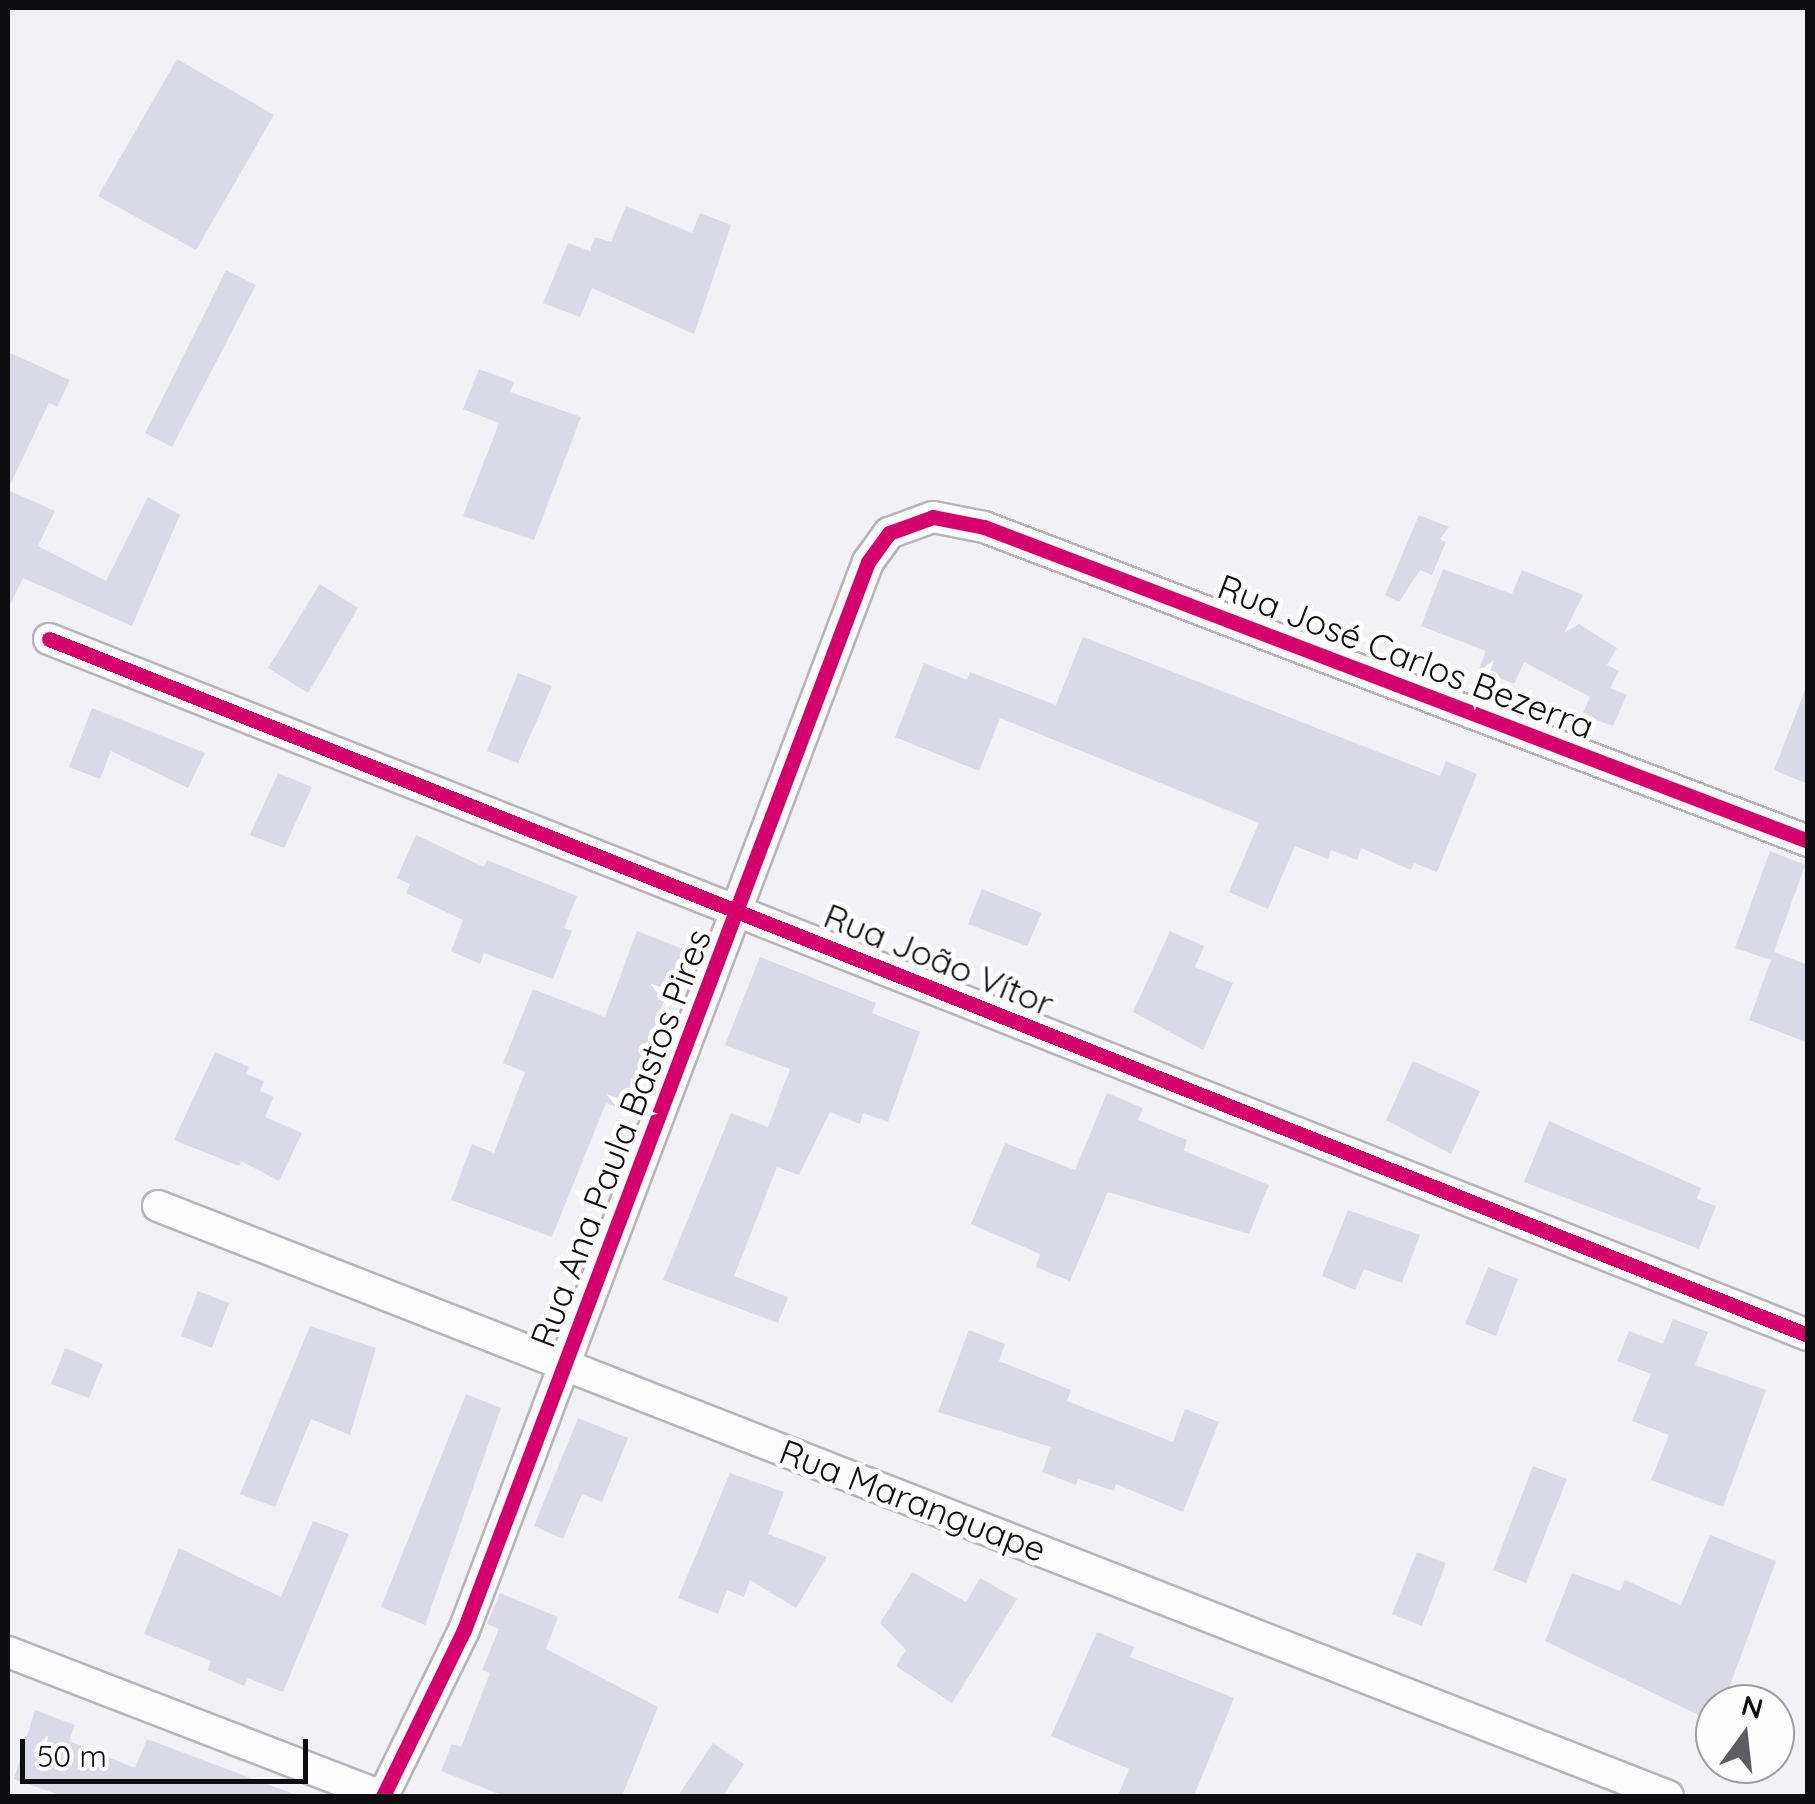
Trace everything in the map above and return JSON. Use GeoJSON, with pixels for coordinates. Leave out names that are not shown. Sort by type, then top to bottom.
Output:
{"type":"FeatureCollection","features":[{"type":"Feature","properties":{"kind":"street","name":"Rua Ana Paula Bastos Pires"},"geometry":{"type":"LineString","coordinates":[[382,1796],[464,1630],[567,1365],[633,1172],[738,912],[868,562],[889,534],[910,520],[934,517],[984,526]]}},
{"type":"Feature","properties":{"kind":"street","name":"Rua José Carlos Bezerra"},"geometry":{"type":"LineString","coordinates":[[984,526],[1808,841]]}},
{"type":"Feature","properties":{"kind":"street","name":"Rua João Vítor"},"geometry":{"type":"LineString","coordinates":[[49,640],[1808,1335]]}},
{"type":"Feature","properties":{"kind":"street","name":"Rua Maranguape"},"geometry":{"type":"LineString","coordinates":[[158,1206],[1668,1796]]}},
{"type":"Feature","properties":{"kind":"street"},"geometry":{"type":"LineString","coordinates":[[8,1652],[382,1796]]}},
{"type":"Feature","properties":{"kind":"building"},"geometry":{"type":"Polygon","coordinates":[[[177,59],[274,115],[196,250],[98,196],[177,59]]]}},
{"type":"Feature","properties":{"kind":"building"},"geometry":{"type":"Polygon","coordinates":[[[626,206],[692,233],[700,213],[731,225],[694,334],[592,288],[580,317],[543,303],[568,243],[590,251],[595,237],[611,242],[626,206]]]}},
{"type":"Feature","properties":{"kind":"building"},"geometry":{"type":"Polygon","coordinates":[[[226,270],[256,285],[172,447],[145,433],[226,270]]]}},
{"type":"Feature","properties":{"kind":"building"},"geometry":{"type":"Polygon","coordinates":[[[8,352],[70,380],[57,407],[49,403],[8,489],[8,352]]]}},
{"type":"Feature","properties":{"kind":"building"},"geometry":{"type":"Polygon","coordinates":[[[479,369],[514,382],[510,392],[581,417],[534,540],[463,516],[499,423],[463,409],[479,369]]]}},
{"type":"Feature","properties":{"kind":"building"},"geometry":{"type":"Polygon","coordinates":[[[8,490],[55,511],[38,546],[106,581],[148,497],[180,515],[132,626],[23,578],[8,609],[8,490]]]}},
{"type":"Feature","properties":{"kind":"building"},"geometry":{"type":"Polygon","coordinates":[[[1419,515],[1449,527],[1440,539],[1446,542],[1432,575],[1420,570],[1399,602],[1385,595],[1419,515]]]}},
{"type":"Feature","properties":{"kind":"building"},"geometry":{"type":"Polygon","coordinates":[[[1443,569],[1512,594],[1522,570],[1583,595],[1564,633],[1579,624],[1617,648],[1607,665],[1619,671],[1610,688],[1627,695],[1613,726],[1582,715],[1590,697],[1524,662],[1514,684],[1479,669],[1486,651],[1421,626],[1443,569]]]}},
{"type":"Feature","properties":{"kind":"building"},"geometry":{"type":"Polygon","coordinates":[[[320,584],[358,608],[308,693],[268,668],[320,584]]]}},
{"type":"Feature","properties":{"kind":"building"},"geometry":{"type":"Polygon","coordinates":[[[1083,637],[1440,776],[1446,761],[1477,774],[1437,872],[1414,863],[1411,870],[1361,848],[1357,860],[1331,850],[1328,859],[1295,846],[1268,909],[1229,892],[1259,823],[1000,718],[979,771],[895,737],[924,663],[967,680],[970,672],[1056,705],[1083,637]]]}},
{"type":"Feature","properties":{"kind":"building"},"geometry":{"type":"Polygon","coordinates":[[[518,673],[552,686],[518,763],[487,751],[518,673]]]}},
{"type":"Feature","properties":{"kind":"building"},"geometry":{"type":"Polygon","coordinates":[[[1808,690],[1808,784],[1774,770],[1808,690]]]}},
{"type":"Feature","properties":{"kind":"building"},"geometry":{"type":"Polygon","coordinates":[[[92,708],[205,753],[188,788],[111,751],[100,779],[69,767],[92,708]]]}},
{"type":"Feature","properties":{"kind":"building"},"geometry":{"type":"Polygon","coordinates":[[[278,773],[312,787],[284,848],[250,835],[278,773]]]}},
{"type":"Feature","properties":{"kind":"building"},"geometry":{"type":"Polygon","coordinates":[[[416,835],[484,867],[487,860],[577,896],[564,928],[572,931],[553,979],[484,953],[480,964],[451,951],[463,920],[406,893],[410,884],[397,878],[416,835]]]}},
{"type":"Feature","properties":{"kind":"building"},"geometry":{"type":"Polygon","coordinates":[[[1770,851],[1805,865],[1771,960],[1735,948],[1770,851]]]}},
{"type":"Feature","properties":{"kind":"building"},"geometry":{"type":"Polygon","coordinates":[[[982,889],[1042,913],[1027,946],[968,924],[982,889]]]}},
{"type":"Feature","properties":{"kind":"building"},"geometry":{"type":"Polygon","coordinates":[[[637,931],[683,949],[624,1110],[606,1103],[552,1237],[451,1200],[472,1144],[494,1153],[525,1072],[503,1063],[533,989],[605,1017],[637,931]]]}},
{"type":"Feature","properties":{"kind":"building"},"geometry":{"type":"Polygon","coordinates":[[[1170,931],[1204,946],[1195,967],[1233,983],[1203,1050],[1133,1012],[1170,931]]]}},
{"type":"Feature","properties":{"kind":"building"},"geometry":{"type":"Polygon","coordinates":[[[1774,952],[1808,965],[1808,1043],[1749,1020],[1774,952]]]}},
{"type":"Feature","properties":{"kind":"building"},"geometry":{"type":"Polygon","coordinates":[[[760,957],[876,1003],[872,1013],[920,1032],[888,1122],[863,1113],[860,1124],[830,1112],[799,1175],[777,1167],[734,1276],[788,1297],[778,1323],[663,1280],[731,1113],[768,1127],[790,1069],[725,1045],[760,957]]]}},
{"type":"Feature","properties":{"kind":"building"},"geometry":{"type":"Polygon","coordinates":[[[215,1052],[249,1067],[246,1074],[264,1081],[260,1091],[274,1097],[265,1117],[302,1133],[279,1181],[241,1161],[239,1166],[174,1140],[215,1052]]]}},
{"type":"Feature","properties":{"kind":"building"},"geometry":{"type":"Polygon","coordinates":[[[1413,1061],[1480,1091],[1451,1154],[1386,1120],[1413,1061]]]}},
{"type":"Feature","properties":{"kind":"building"},"geometry":{"type":"Polygon","coordinates":[[[1107,1093],[1143,1108],[1138,1120],[1187,1140],[1184,1151],[1269,1185],[1249,1234],[1108,1192],[1070,1281],[1036,1267],[1040,1254],[971,1224],[1005,1143],[1075,1170],[1107,1093]]]}},
{"type":"Feature","properties":{"kind":"building"},"geometry":{"type":"Polygon","coordinates":[[[1549,1121],[1701,1188],[1697,1199],[1716,1206],[1699,1249],[1524,1182],[1549,1121]]]}},
{"type":"Feature","properties":{"kind":"building"},"geometry":{"type":"Polygon","coordinates":[[[1348,1210],[1420,1235],[1402,1283],[1364,1269],[1355,1290],[1322,1276],[1348,1210]]]}},
{"type":"Feature","properties":{"kind":"building"},"geometry":{"type":"Polygon","coordinates":[[[1488,1267],[1518,1279],[1496,1336],[1465,1324],[1488,1267]]]}},
{"type":"Feature","properties":{"kind":"building"},"geometry":{"type":"Polygon","coordinates":[[[198,1291],[229,1303],[212,1348],[181,1336],[198,1291]]]}},
{"type":"Feature","properties":{"kind":"building"},"geometry":{"type":"Polygon","coordinates":[[[1673,1319],[1708,1332],[1695,1365],[1766,1390],[1723,1507],[1651,1480],[1669,1435],[1632,1421],[1651,1374],[1617,1361],[1629,1331],[1663,1344],[1673,1319]]]}},
{"type":"Feature","properties":{"kind":"building"},"geometry":{"type":"Polygon","coordinates":[[[310,1326],[376,1348],[350,1435],[311,1419],[275,1507],[240,1494],[310,1326]]]}},
{"type":"Feature","properties":{"kind":"building"},"geometry":{"type":"Polygon","coordinates":[[[969,1330],[1005,1344],[999,1361],[1071,1390],[1067,1401],[1173,1442],[1185,1409],[1219,1422],[1183,1512],[1116,1484],[1114,1491],[1078,1479],[1076,1485],[1042,1472],[1051,1447],[938,1412],[969,1330]]]}},
{"type":"Feature","properties":{"kind":"building"},"geometry":{"type":"Polygon","coordinates":[[[65,1348],[103,1364],[89,1398],[51,1384],[65,1348]]]}},
{"type":"Feature","properties":{"kind":"building"},"geometry":{"type":"Polygon","coordinates":[[[466,1394],[501,1408],[425,1625],[381,1607],[466,1394]]]}},
{"type":"Feature","properties":{"kind":"building"},"geometry":{"type":"Polygon","coordinates":[[[578,1418],[628,1438],[602,1502],[582,1494],[563,1539],[534,1526],[578,1418]]]}},
{"type":"Feature","properties":{"kind":"building"},"geometry":{"type":"Polygon","coordinates":[[[1533,1466],[1567,1479],[1526,1583],[1493,1570],[1533,1466]]]}},
{"type":"Feature","properties":{"kind":"building"},"geometry":{"type":"Polygon","coordinates":[[[730,1473],[784,1492],[768,1534],[827,1557],[796,1608],[750,1580],[744,1597],[727,1590],[718,1614],[678,1598],[730,1473]]]}},
{"type":"Feature","properties":{"kind":"building"},"geometry":{"type":"Polygon","coordinates":[[[313,1521],[349,1534],[283,1692],[248,1678],[244,1686],[208,1670],[211,1661],[144,1634],[179,1548],[281,1597],[313,1521]]]}},
{"type":"Feature","properties":{"kind":"building"},"geometry":{"type":"Polygon","coordinates":[[[1710,1535],[1776,1561],[1730,1684],[1695,1684],[1695,1713],[1545,1641],[1572,1573],[1620,1591],[1625,1580],[1681,1605],[1710,1535]]]}},
{"type":"Feature","properties":{"kind":"building"},"geometry":{"type":"Polygon","coordinates":[[[1417,1552],[1446,1563],[1422,1626],[1392,1614],[1417,1552]]]}},
{"type":"Feature","properties":{"kind":"building"},"geometry":{"type":"Polygon","coordinates":[[[912,1572],[966,1602],[980,1578],[1017,1599],[952,1703],[896,1666],[906,1650],[880,1623],[912,1572]]]}},
{"type":"Feature","properties":{"kind":"building"},"geometry":{"type":"Polygon","coordinates":[[[500,1593],[558,1617],[546,1649],[658,1707],[622,1796],[504,1796],[441,1771],[452,1744],[461,1747],[490,1673],[482,1670],[499,1629],[487,1624],[500,1593]]]}},
{"type":"Feature","properties":{"kind":"building"},"geometry":{"type":"Polygon","coordinates":[[[1097,1632],[1134,1647],[1130,1657],[1234,1698],[1194,1796],[1118,1796],[1129,1769],[1051,1736],[1097,1632]]]}},
{"type":"Feature","properties":{"kind":"building"},"geometry":{"type":"Polygon","coordinates":[[[35,1710],[75,1725],[69,1741],[135,1768],[147,1739],[299,1796],[62,1796],[14,1779],[35,1710]]]}},
{"type":"Feature","properties":{"kind":"building"},"geometry":{"type":"Polygon","coordinates":[[[713,1743],[744,1764],[723,1796],[678,1796],[713,1743]]]}},
{"type":"Feature","properties":{"kind":"cycle path"},"geometry":{"type":"LineString","coordinates":[[383,1796],[464,1630],[868,562],[889,533],[933,517],[984,527],[1808,841]]}},
{"type":"Feature","properties":{"kind":"cycle path"},"geometry":{"type":"LineString","coordinates":[[49,639],[1808,1335]]}}]}
